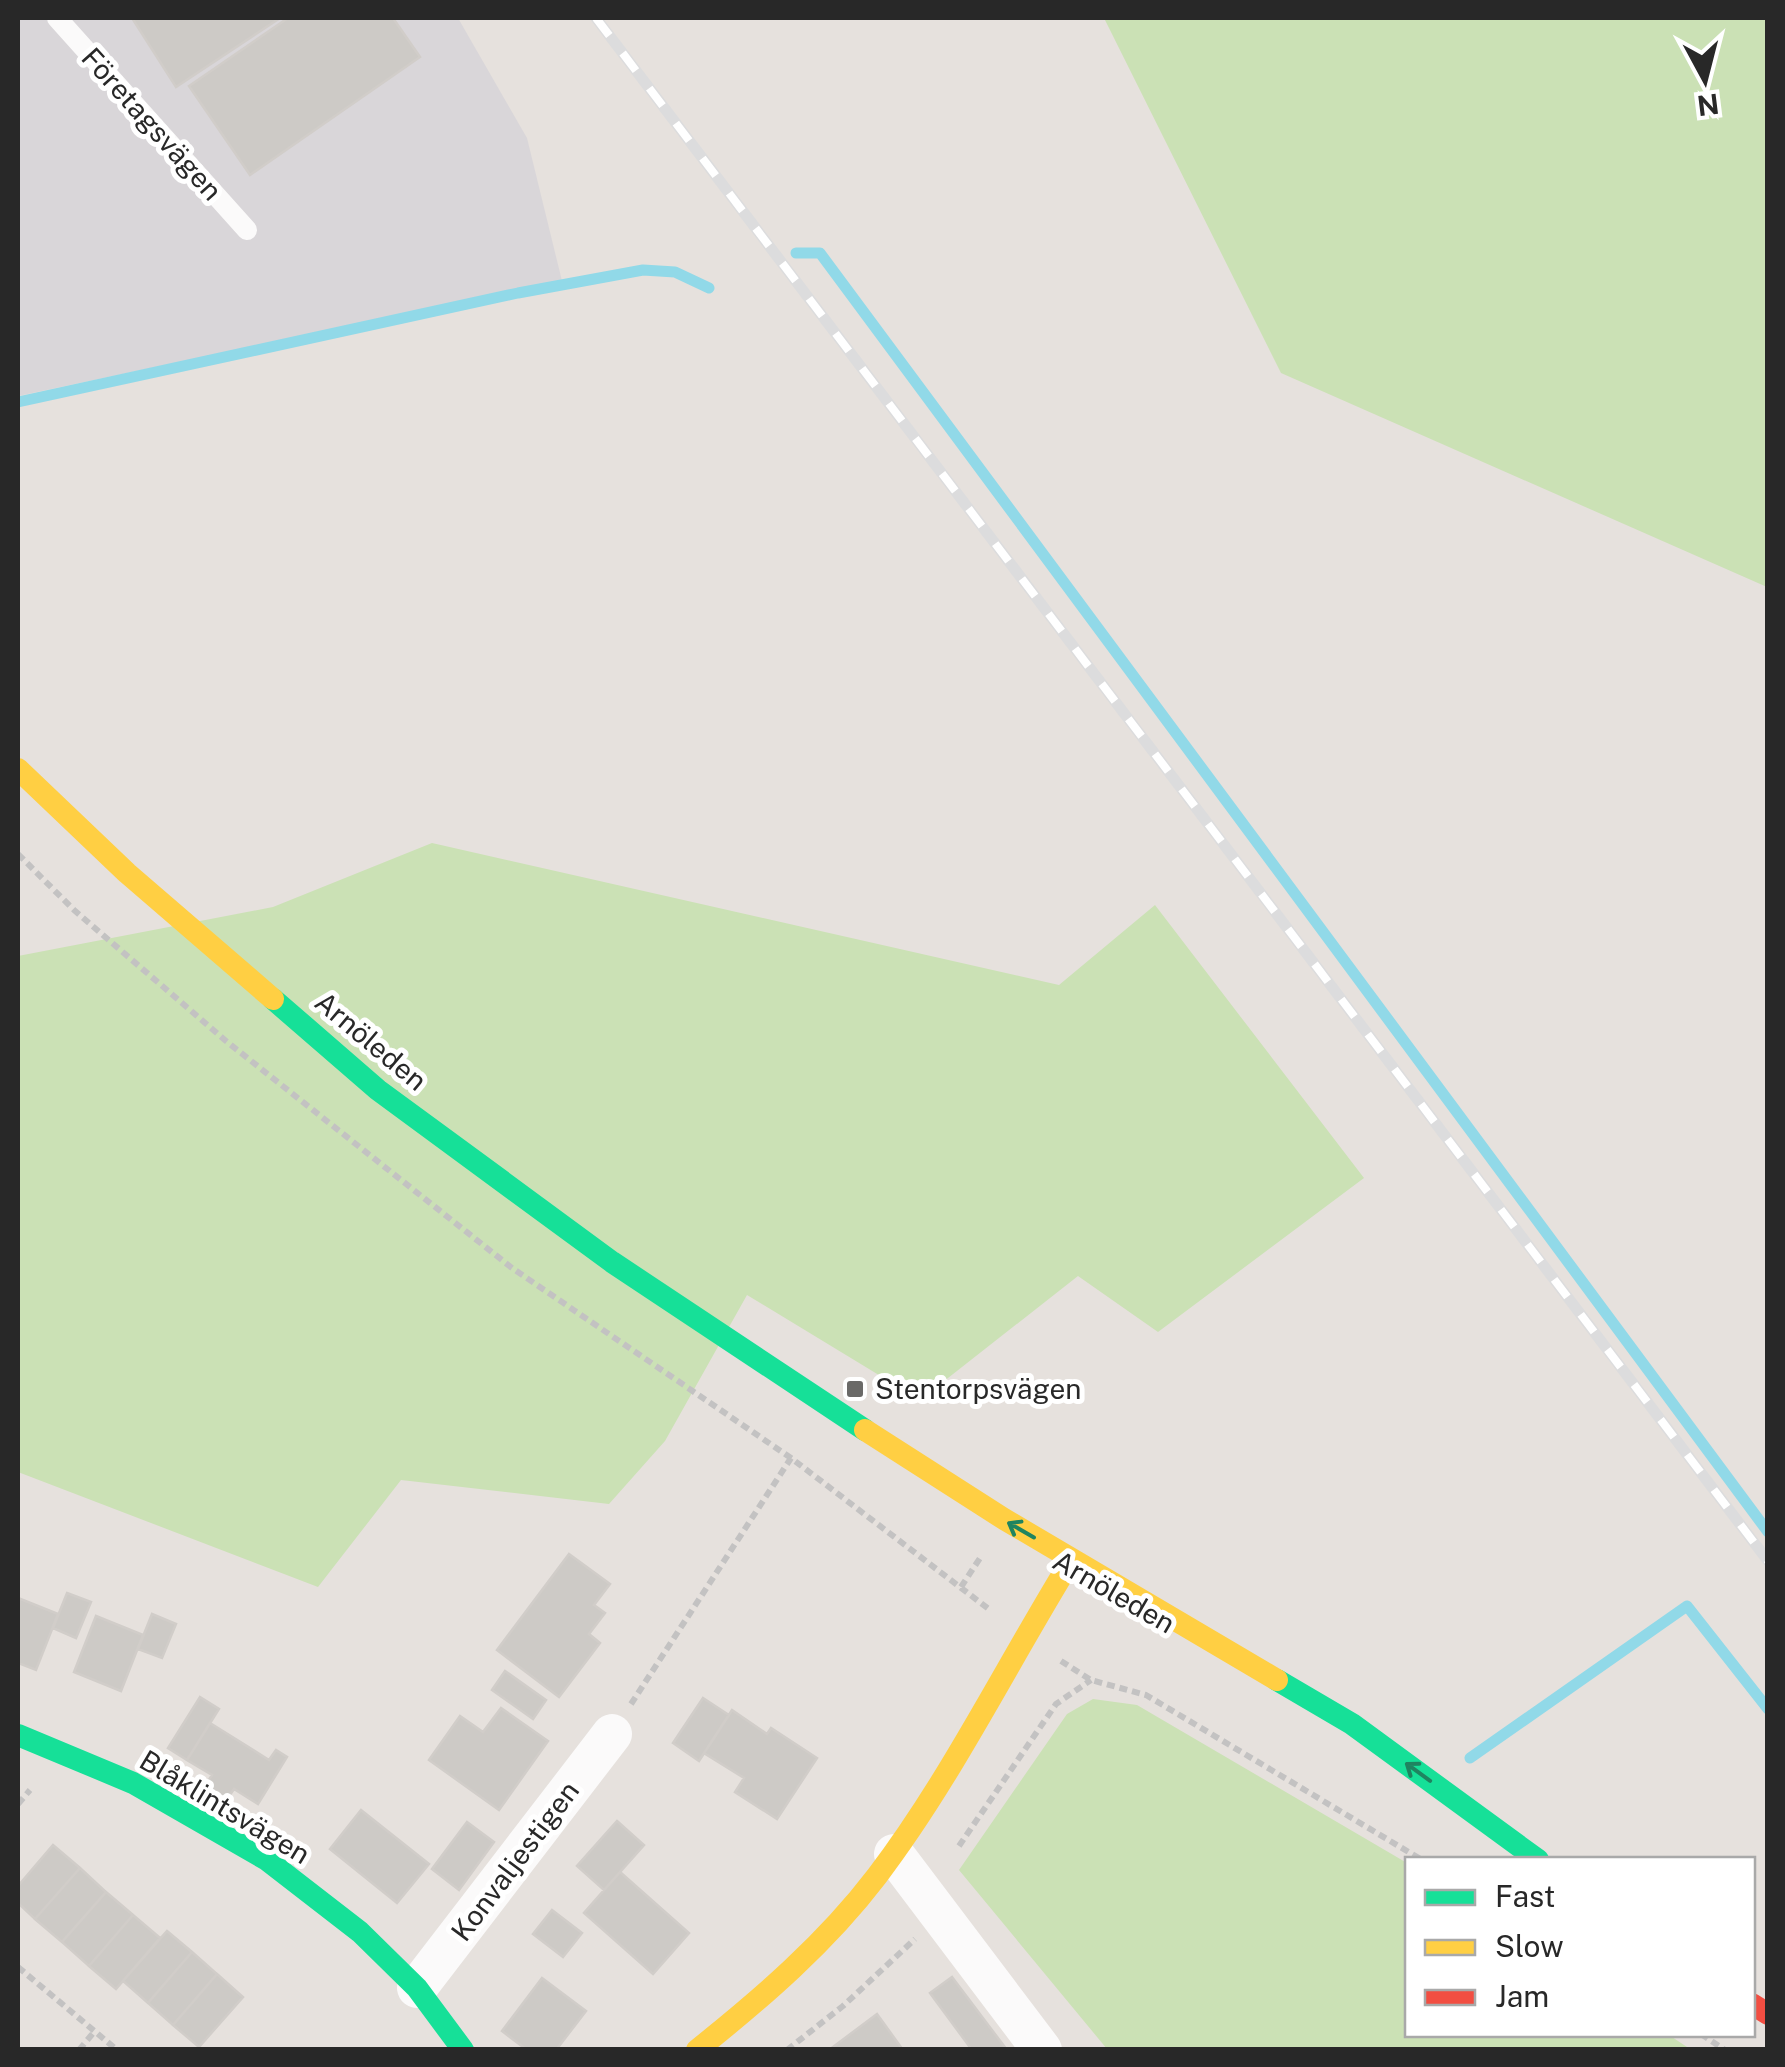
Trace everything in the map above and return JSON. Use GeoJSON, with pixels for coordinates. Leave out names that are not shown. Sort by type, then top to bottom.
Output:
{"type":"FeatureCollection","features":[{"type":"Feature","properties":{"kind":"main road","name":"Arnöleden"},"geometry":{"type":"LineString","coordinates":[[18,769],[128,873],[378,1090],[612,1262],[1004,1520],[1352,1724],[1531,1855]]}},
{"type":"Feature","properties":{"kind":"main road","name":"Arnöleden"},"geometry":{"type":"LineString","coordinates":[[710,1330],[808,1418]]}},
{"type":"Feature","properties":{"kind":"main road"},"geometry":{"type":"LineString","coordinates":[[697,2050],[826,1935],[894,1854],[1072,1559]]}},
{"type":"Feature","properties":{"kind":"main road","name":"Blåklintsvägen"},"geometry":{"type":"LineString","coordinates":[[18,1735],[134,1783],[267,1860],[360,1932],[418,1988],[463,2050]]}},
{"type":"Feature","properties":{"kind":"main road","name":"Arnöleden"},"geometry":{"type":"LineString","coordinates":[[1411,1795],[1531,1855]]}},
{"type":"Feature","properties":{"kind":"street","name":"Konvaljestigen"},"geometry":{"type":"LineString","coordinates":[[418,1988],[612,1734]]}},
{"type":"Feature","properties":{"kind":"street"},"geometry":{"type":"LineString","coordinates":[[894,1854],[1042,2050]]}},
{"type":"Feature","properties":{"kind":"lane","name":"Företagsvägen"},"geometry":{"type":"LineString","coordinates":[[57,18],[246,230]]}},
{"type":"Feature","properties":{"kind":"path"},"geometry":{"type":"LineString","coordinates":[[18,854],[74,910],[226,1041],[512,1268],[791,1458],[1023,1636],[1091,1680],[1146,1695],[1417,1857]]}},
{"type":"Feature","properties":{"kind":"path"},"geometry":{"type":"LineString","coordinates":[[612,1734],[791,1458]]}},
{"type":"Feature","properties":{"kind":"path"},"geometry":{"type":"LineString","coordinates":[[787,2050],[843,2006],[943,1915]]}},
{"type":"Feature","properties":{"kind":"path"},"geometry":{"type":"LineString","coordinates":[[18,1967],[118,2050]]}},
{"type":"Feature","properties":{"kind":"path"},"geometry":{"type":"LineString","coordinates":[[79,2050],[94,2032]]}},
{"type":"Feature","properties":{"kind":"shaded area"},"geometry":{"type":"Polygon","coordinates":[[[18,18],[458,18],[527,138],[562,281],[18,396],[18,18]]]}},
{"type":"Feature","properties":{"kind":"green space"},"geometry":{"type":"Polygon","coordinates":[[[1104,18],[1767,18],[1767,587],[1281,373],[1104,18]]]}},
{"type":"Feature","properties":{"kind":"green space"},"geometry":{"type":"Polygon","coordinates":[[[432,843],[1059,985],[1155,905],[1364,1178],[1158,1332],[1078,1276],[920,1400],[747,1295],[665,1441],[609,1504],[401,1480],[318,1587],[18,1472],[18,956],[273,907],[432,843]]]}},
{"type":"Feature","properties":{"kind":"green space"},"geometry":{"type":"Polygon","coordinates":[[[1093,1699],[1137,1705],[1405,1862],[1405,2037],[1672,2037],[1690,2049],[1107,2049],[959,1870],[1067,1714],[1093,1699]]]}},
{"type":"Feature","properties":{"kind":"building"},"geometry":{"type":"Polygon","coordinates":[[[132,18],[280,18],[176,87],[132,18]]]}},
{"type":"Feature","properties":{"kind":"building"},"geometry":{"type":"Polygon","coordinates":[[[288,18],[393,18],[420,57],[250,175],[189,86],[288,18]]]}},
{"type":"Feature","properties":{"kind":"building"},"geometry":{"type":"Polygon","coordinates":[[[569,1554],[610,1584],[594,1605],[605,1613],[589,1634],[600,1643],[559,1697],[497,1650],[569,1554]]]}},
{"type":"Feature","properties":{"kind":"building"},"geometry":{"type":"Polygon","coordinates":[[[67,1593],[91,1602],[76,1638],[53,1628],[67,1593]]]}},
{"type":"Feature","properties":{"kind":"building"},"geometry":{"type":"Polygon","coordinates":[[[18,1598],[58,1614],[36,1670],[18,1663],[18,1598]]]}},
{"type":"Feature","properties":{"kind":"building"},"geometry":{"type":"Polygon","coordinates":[[[152,1614],[176,1624],[162,1658],[138,1649],[152,1614]]]}},
{"type":"Feature","properties":{"kind":"building"},"geometry":{"type":"Polygon","coordinates":[[[96,1616],[143,1635],[121,1691],[74,1672],[96,1616]]]}},
{"type":"Feature","properties":{"kind":"building"},"geometry":{"type":"Polygon","coordinates":[[[505,1671],[546,1700],[533,1719],[492,1690],[505,1671]]]}},
{"type":"Feature","properties":{"kind":"building"},"geometry":{"type":"Polygon","coordinates":[[[200,1697],[219,1709],[187,1760],[168,1748],[200,1697]]]}},
{"type":"Feature","properties":{"kind":"building"},"geometry":{"type":"Polygon","coordinates":[[[703,1698],[729,1715],[699,1761],[673,1743],[703,1698]]]}},
{"type":"Feature","properties":{"kind":"building"},"geometry":{"type":"Polygon","coordinates":[[[501,1708],[548,1741],[499,1810],[429,1760],[460,1716],[483,1732],[501,1708]]]}},
{"type":"Feature","properties":{"kind":"building"},"geometry":{"type":"Polygon","coordinates":[[[732,1710],[767,1734],[771,1728],[817,1758],[777,1819],[735,1792],[744,1778],[704,1753],[732,1710]]]}},
{"type":"Feature","properties":{"kind":"building"},"geometry":{"type":"Polygon","coordinates":[[[210,1723],[269,1760],[276,1750],[287,1757],[258,1804],[234,1789],[227,1799],[205,1786],[212,1775],[187,1760],[210,1723]]]}},
{"type":"Feature","properties":{"kind":"building"},"geometry":{"type":"Polygon","coordinates":[[[361,1810],[429,1864],[397,1903],[330,1849],[361,1810]]]}},
{"type":"Feature","properties":{"kind":"building"},"geometry":{"type":"Polygon","coordinates":[[[617,1821],[644,1845],[604,1890],[577,1866],[617,1821]]]}},
{"type":"Feature","properties":{"kind":"building"},"geometry":{"type":"Polygon","coordinates":[[[467,1822],[494,1842],[459,1890],[432,1869],[467,1822]]]}},
{"type":"Feature","properties":{"kind":"building"},"geometry":{"type":"Polygon","coordinates":[[[53,1845],[80,1868],[35,1919],[18,1903],[18,1886],[53,1845]]]}},
{"type":"Feature","properties":{"kind":"building"},"geometry":{"type":"Polygon","coordinates":[[[80,1868],[106,1892],[62,1942],[35,1919],[80,1868]]]}},
{"type":"Feature","properties":{"kind":"building"},"geometry":{"type":"Polygon","coordinates":[[[620,1872],[689,1933],[653,1974],[584,1913],[620,1872]]]}},
{"type":"Feature","properties":{"kind":"building"},"geometry":{"type":"Polygon","coordinates":[[[106,1892],[133,1915],[89,1966],[62,1942],[106,1892]]]}},
{"type":"Feature","properties":{"kind":"building"},"geometry":{"type":"Polygon","coordinates":[[[552,1910],[582,1933],[563,1957],[533,1934],[552,1910]]]}},
{"type":"Feature","properties":{"kind":"building"},"geometry":{"type":"Polygon","coordinates":[[[133,1915],[160,1938],[116,1989],[89,1966],[133,1915]]]}},
{"type":"Feature","properties":{"kind":"building"},"geometry":{"type":"Polygon","coordinates":[[[167,1931],[192,1952],[148,2003],[123,1981],[167,1931]]]}},
{"type":"Feature","properties":{"kind":"building"},"geometry":{"type":"Polygon","coordinates":[[[192,1952],[217,1974],[173,2025],[148,2003],[192,1952]]]}},
{"type":"Feature","properties":{"kind":"building"},"geometry":{"type":"Polygon","coordinates":[[[217,1974],[243,1997],[199,2047],[173,2025],[217,1974]]]}},
{"type":"Feature","properties":{"kind":"building"},"geometry":{"type":"Polygon","coordinates":[[[952,1977],[1007,2050],[972,2050],[930,1993],[952,1977]]]}},
{"type":"Feature","properties":{"kind":"building"},"geometry":{"type":"Polygon","coordinates":[[[542,1978],[586,2011],[556,2050],[527,2050],[502,2031],[542,1978]]]}},
{"type":"Feature","properties":{"kind":"building"},"geometry":{"type":"Polygon","coordinates":[[[877,2014],[903,2050],[829,2050],[877,2014]]]}},
{"type":"Feature","properties":{"kind":"waterway"},"geometry":{"type":"LineString","coordinates":[[796,253],[820,253],[1768,1532]]}},
{"type":"Feature","properties":{"kind":"waterway"},"geometry":{"type":"LineString","coordinates":[[18,402],[518,293],[643,270],[675,272],[709,288]]}},
{"type":"Feature","properties":{"kind":"waterway"},"geometry":{"type":"LineString","coordinates":[[1470,1758],[1687,1606],[1768,1709]]}},
{"type":"Feature","properties":{"kind":"railway"},"geometry":{"type":"LineString","coordinates":[[596,18],[1768,1561]]}},
{"type":"Feature","properties":{"kind":"traffic: fast"},"geometry":{"type":"LineString","coordinates":[[273,999],[378,1090],[612,1262],[865,1430]]}},
{"type":"Feature","properties":{"kind":"traffic: fast"},"geometry":{"type":"LineString","coordinates":[[1277,1680],[1352,1724],[1534,1857]]}},
{"type":"Feature","properties":{"kind":"traffic: fast"},"geometry":{"type":"LineString","coordinates":[[18,1735],[133,1783],[267,1860],[360,1932],[417,1988],[463,2050]]}},
{"type":"Feature","properties":{"kind":"traffic: slow"},"geometry":{"type":"LineString","coordinates":[[18,769],[127,873],[273,999]]}},
{"type":"Feature","properties":{"kind":"traffic: slow"},"geometry":{"type":"LineString","coordinates":[[865,1430],[1004,1519],[1277,1680]]}},
{"type":"Feature","properties":{"kind":"traffic: slow"},"geometry":{"type":"LineString","coordinates":[[697,2050],[792,1969],[877,1876],[955,1760],[1072,1559]]}},
{"type":"Feature","properties":{"kind":"traffic: jam"},"geometry":{"type":"LineString","coordinates":[[1755,2006],[1768,2014]]}},
{"type":"Feature","properties":{"kind":"place","name":"Stentorpsvägen"},"geometry":{"type":"Point","coordinates":[855,1389]}}]}
